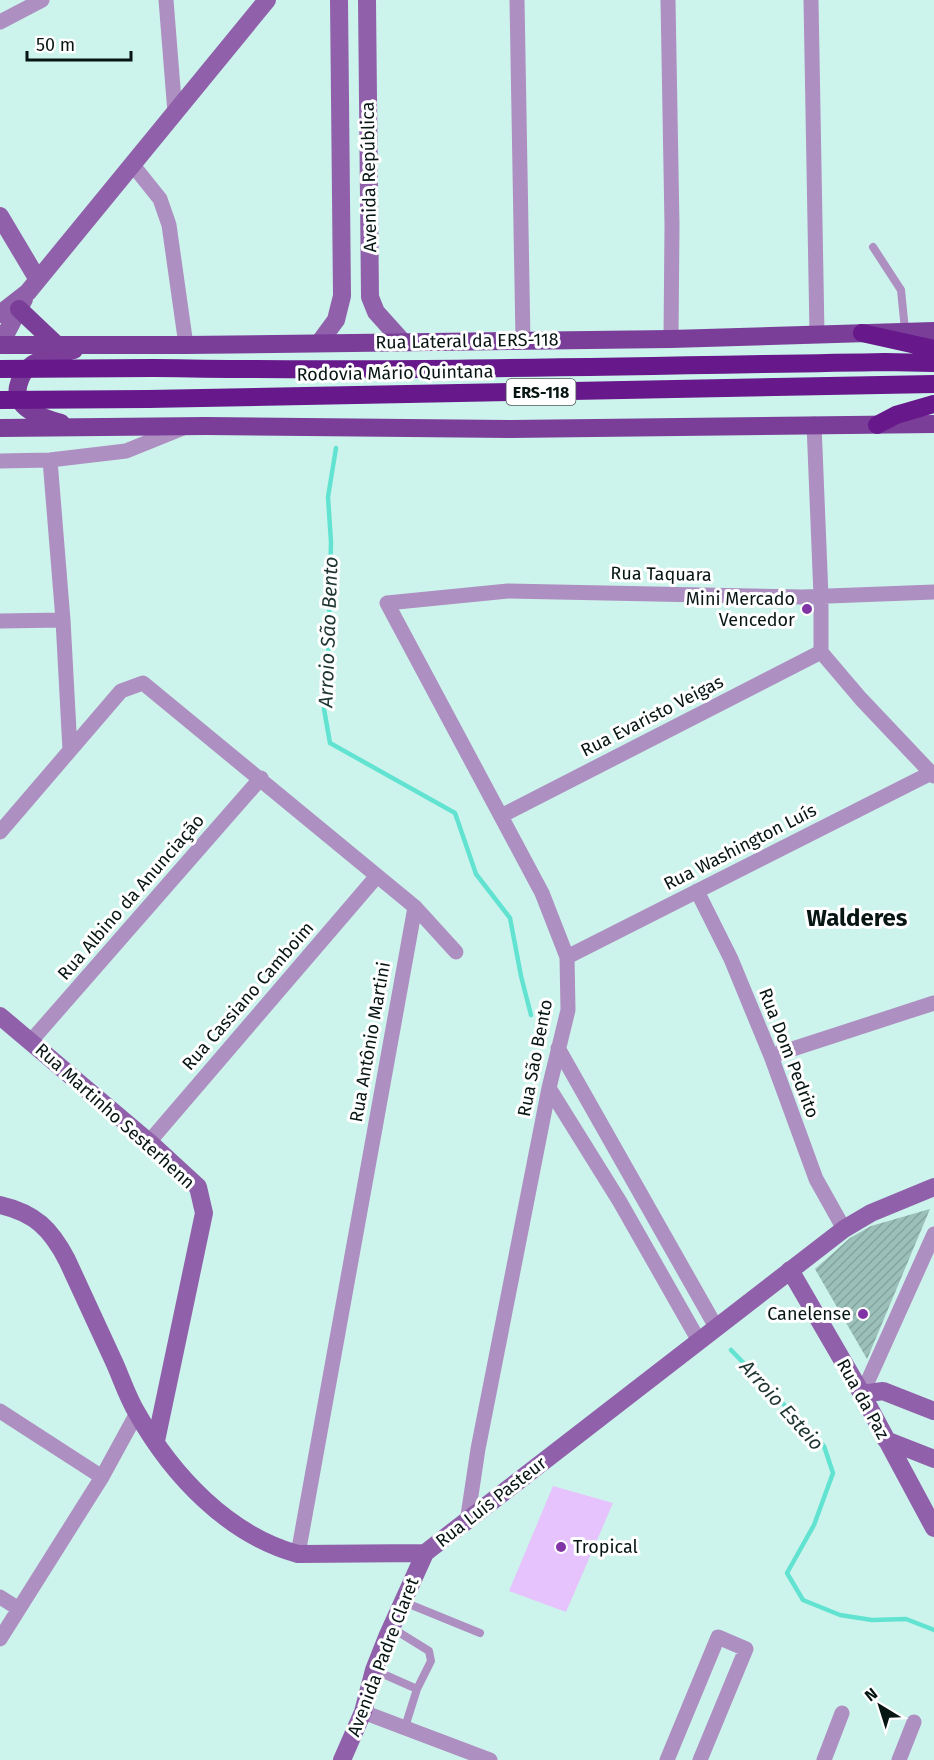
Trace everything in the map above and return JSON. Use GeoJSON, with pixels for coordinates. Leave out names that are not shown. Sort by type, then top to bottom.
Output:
{"type":"FeatureCollection","features":[{"type":"Feature","properties":{"kind":"highway"},"geometry":{"type":"LineString","coordinates":[[862,333],[934,349]]}},
{"type":"Feature","properties":{"kind":"highway","name":"Rodovia Mário Quintana"},"geometry":{"type":"LineString","coordinates":[[0,369],[476,369],[934,363]]}},
{"type":"Feature","properties":{"kind":"highway","name":"Rodovia Mário Quintana"},"geometry":{"type":"LineString","coordinates":[[0,400],[934,384]]}},
{"type":"Feature","properties":{"kind":"highway"},"geometry":{"type":"LineString","coordinates":[[877,425],[896,416],[934,404]]}},
{"type":"Feature","properties":{"kind":"main road"},"geometry":{"type":"LineString","coordinates":[[0,345],[33,286],[267,0]]}},
{"type":"Feature","properties":{"kind":"main road","name":"Avenida República"},"geometry":{"type":"LineString","coordinates":[[319,343],[336,320],[342,296],[339,0]]}},
{"type":"Feature","properties":{"kind":"main road","name":"Avenida República"},"geometry":{"type":"LineString","coordinates":[[367,0],[370,297],[376,312],[404,342]]}},
{"type":"Feature","properties":{"kind":"main road"},"geometry":{"type":"LineString","coordinates":[[339,122],[368,121]]}},
{"type":"Feature","properties":{"kind":"main road"},"geometry":{"type":"LineString","coordinates":[[0,216],[33,286]]}},
{"type":"Feature","properties":{"kind":"main road"},"geometry":{"type":"LineString","coordinates":[[341,233],[369,230]]}},
{"type":"Feature","properties":{"kind":"main road"},"geometry":{"type":"LineString","coordinates":[[0,314],[33,286]]}},
{"type":"Feature","properties":{"kind":"main road"},"geometry":{"type":"LineString","coordinates":[[19,309],[57,345]]}},
{"type":"Feature","properties":{"kind":"main road","name":"Rua Lateral da ERS-118"},"geometry":{"type":"LineString","coordinates":[[0,345],[90,346],[671,339],[934,331]]}},
{"type":"Feature","properties":{"kind":"main road"},"geometry":{"type":"LineString","coordinates":[[87,428],[60,423],[35,414],[24,407],[18,396],[18,385],[23,374],[33,364],[90,346]]}},
{"type":"Feature","properties":{"kind":"main road"},"geometry":{"type":"LineString","coordinates":[[0,428],[188,426],[510,429],[934,423]]}},
{"type":"Feature","properties":{"kind":"main road","name":"Rua Martinho Sesterhenn"},"geometry":{"type":"LineString","coordinates":[[0,1016],[149,1142],[198,1187],[204,1213],[156,1441]]}},
{"type":"Feature","properties":{"kind":"main road","name":"Rua Luís Pasteur"},"geometry":{"type":"LineString","coordinates":[[0,1205],[26,1214],[42,1224],[55,1238],[137,1413],[177,1470],[204,1500],[249,1534],[282,1550],[298,1554],[425,1553],[844,1229],[871,1213],[934,1187]]}},
{"type":"Feature","properties":{"kind":"main road","name":"Rua da Paz"},"geometry":{"type":"LineString","coordinates":[[790,1270],[862,1394],[934,1528]]}},
{"type":"Feature","properties":{"kind":"main road"},"geometry":{"type":"LineString","coordinates":[[862,1394],[884,1391],[934,1411]]}},
{"type":"Feature","properties":{"kind":"main road"},"geometry":{"type":"LineString","coordinates":[[885,1440],[934,1459]]}},
{"type":"Feature","properties":{"kind":"main road","name":"Avenida Padre Claret"},"geometry":{"type":"LineString","coordinates":[[342,1760],[363,1712],[374,1670],[425,1553]]}},
{"type":"Feature","properties":{"kind":"street"},"geometry":{"type":"LineString","coordinates":[[0,22],[42,0]]}},
{"type":"Feature","properties":{"kind":"street"},"geometry":{"type":"LineString","coordinates":[[166,0],[175,114]]}},
{"type":"Feature","properties":{"kind":"street"},"geometry":{"type":"LineString","coordinates":[[517,0],[523,341]]}},
{"type":"Feature","properties":{"kind":"street"},"geometry":{"type":"LineString","coordinates":[[668,0],[672,225],[671,339]]}},
{"type":"Feature","properties":{"kind":"street"},"geometry":{"type":"LineString","coordinates":[[810,0],[818,334]]}},
{"type":"Feature","properties":{"kind":"street"},"geometry":{"type":"LineString","coordinates":[[132,164],[160,199],[169,225],[186,345]]}},
{"type":"Feature","properties":{"kind":"street"},"geometry":{"type":"LineString","coordinates":[[814,424],[821,652],[932,774]]}},
{"type":"Feature","properties":{"kind":"street"},"geometry":{"type":"LineString","coordinates":[[0,461],[50,460],[126,451],[188,426]]}},
{"type":"Feature","properties":{"kind":"street"},"geometry":{"type":"LineString","coordinates":[[50,460],[63,620],[70,750]]}},
{"type":"Feature","properties":{"kind":"street","name":"Rua Taquara"},"geometry":{"type":"LineString","coordinates":[[387,603],[508,591],[821,596],[934,592]]}},
{"type":"Feature","properties":{"kind":"street","name":"Rua São Bento"},"geometry":{"type":"LineString","coordinates":[[387,603],[542,893],[567,957],[568,1010],[549,1088],[478,1449],[467,1522]]}},
{"type":"Feature","properties":{"kind":"street"},"geometry":{"type":"LineString","coordinates":[[0,621],[63,620]]}},
{"type":"Feature","properties":{"kind":"street","name":"Rua Evaristo Veigas"},"geometry":{"type":"LineString","coordinates":[[501,816],[821,652]]}},
{"type":"Feature","properties":{"kind":"street"},"geometry":{"type":"LineString","coordinates":[[0,832],[120,691],[143,683],[415,907],[456,952]]}},
{"type":"Feature","properties":{"kind":"street","name":"Rua Washington Luís"},"geometry":{"type":"LineString","coordinates":[[567,957],[932,774]]}},
{"type":"Feature","properties":{"kind":"street","name":"Rua Albino da Anunciação"},"geometry":{"type":"LineString","coordinates":[[31,1041],[261,778]]}},
{"type":"Feature","properties":{"kind":"street","name":"Rua Cassiano Camboim"},"geometry":{"type":"LineString","coordinates":[[149,1142],[377,876]]}},
{"type":"Feature","properties":{"kind":"street","name":"Rua Dom Pedrito"},"geometry":{"type":"LineString","coordinates":[[697,891],[731,959],[771,1056],[816,1179],[844,1229]]}},
{"type":"Feature","properties":{"kind":"street","name":"Rua Antônio Martini"},"geometry":{"type":"LineString","coordinates":[[298,1554],[415,907]]}},
{"type":"Feature","properties":{"kind":"street"},"geometry":{"type":"LineString","coordinates":[[771,1056],[934,1003]]}},
{"type":"Feature","properties":{"kind":"street"},"geometry":{"type":"LineString","coordinates":[[558,1048],[716,1328]]}},
{"type":"Feature","properties":{"kind":"street"},"geometry":{"type":"LineString","coordinates":[[549,1088],[620,1202],[699,1341]]}},
{"type":"Feature","properties":{"kind":"street"},"geometry":{"type":"LineString","coordinates":[[620,1202],[639,1191]]}},
{"type":"Feature","properties":{"kind":"street"},"geometry":{"type":"LineString","coordinates":[[862,1394],[934,1234]]}},
{"type":"Feature","properties":{"kind":"street"},"geometry":{"type":"LineString","coordinates":[[0,1411],[102,1477]]}},
{"type":"Feature","properties":{"kind":"street"},"geometry":{"type":"LineString","coordinates":[[0,1639],[102,1477],[137,1413]]}},
{"type":"Feature","properties":{"kind":"street"},"geometry":{"type":"LineString","coordinates":[[0,1597],[19,1609]]}},
{"type":"Feature","properties":{"kind":"street"},"geometry":{"type":"LineString","coordinates":[[667,1760],[718,1637],[746,1649],[700,1760]]}},
{"type":"Feature","properties":{"kind":"street"},"geometry":{"type":"LineString","coordinates":[[363,1712],[490,1760]]}},
{"type":"Feature","properties":{"kind":"street"},"geometry":{"type":"LineString","coordinates":[[824,1760],[842,1713]]}},
{"type":"Feature","properties":{"kind":"street"},"geometry":{"type":"LineString","coordinates":[[899,1760],[914,1722]]}},
{"type":"Feature","properties":{"kind":"lane"},"geometry":{"type":"LineString","coordinates":[[873,247],[902,290],[906,332]]}},
{"type":"Feature","properties":{"kind":"lane"},"geometry":{"type":"LineString","coordinates":[[403,1602],[480,1633]]}},
{"type":"Feature","properties":{"kind":"lane"},"geometry":{"type":"LineString","coordinates":[[391,1628],[429,1651],[431,1655],[431,1661],[417,1689],[405,1727]]}},
{"type":"Feature","properties":{"kind":"lane"},"geometry":{"type":"LineString","coordinates":[[374,1670],[417,1689]]}},
{"type":"Feature","properties":{"kind":"shaded area","name":"Tropical"},"geometry":{"type":"Polygon","coordinates":[[[553,1486],[613,1503],[566,1612],[509,1591],[553,1486]]]}},
{"type":"Feature","properties":{"kind":"building","name":"Canelense"},"geometry":{"type":"Polygon","coordinates":[[[930,1209],[867,1359],[815,1269],[850,1238],[871,1226],[930,1209]]]}},
{"type":"Feature","properties":{"kind":"waterway","name":"Arroio São Bento"},"geometry":{"type":"LineString","coordinates":[[336,448],[328,497],[331,542],[328,666],[324,709],[330,743],[455,813],[476,874],[510,918],[531,1015]]}},
{"type":"Feature","properties":{"kind":"waterway","name":"Arroio Esteio"},"geometry":{"type":"LineString","coordinates":[[731,1350],[824,1446],[833,1473],[814,1525],[787,1573],[803,1600],[840,1615],[872,1620],[906,1619],[934,1630]]}},
{"type":"Feature","properties":{"kind":"place","name":"Mini Mercado Vencedor"},"geometry":{"type":"Point","coordinates":[807,609]}},
{"type":"Feature","properties":{"kind":"place","name":"Canelense"},"geometry":{"type":"Point","coordinates":[863,1314]}},
{"type":"Feature","properties":{"kind":"place","name":"Tropical"},"geometry":{"type":"Point","coordinates":[561,1547]}},
{"type":"Feature","properties":{"kind":"district","name":"Walderes"},"geometry":{"type":"Point","coordinates":[857,918]}}]}
